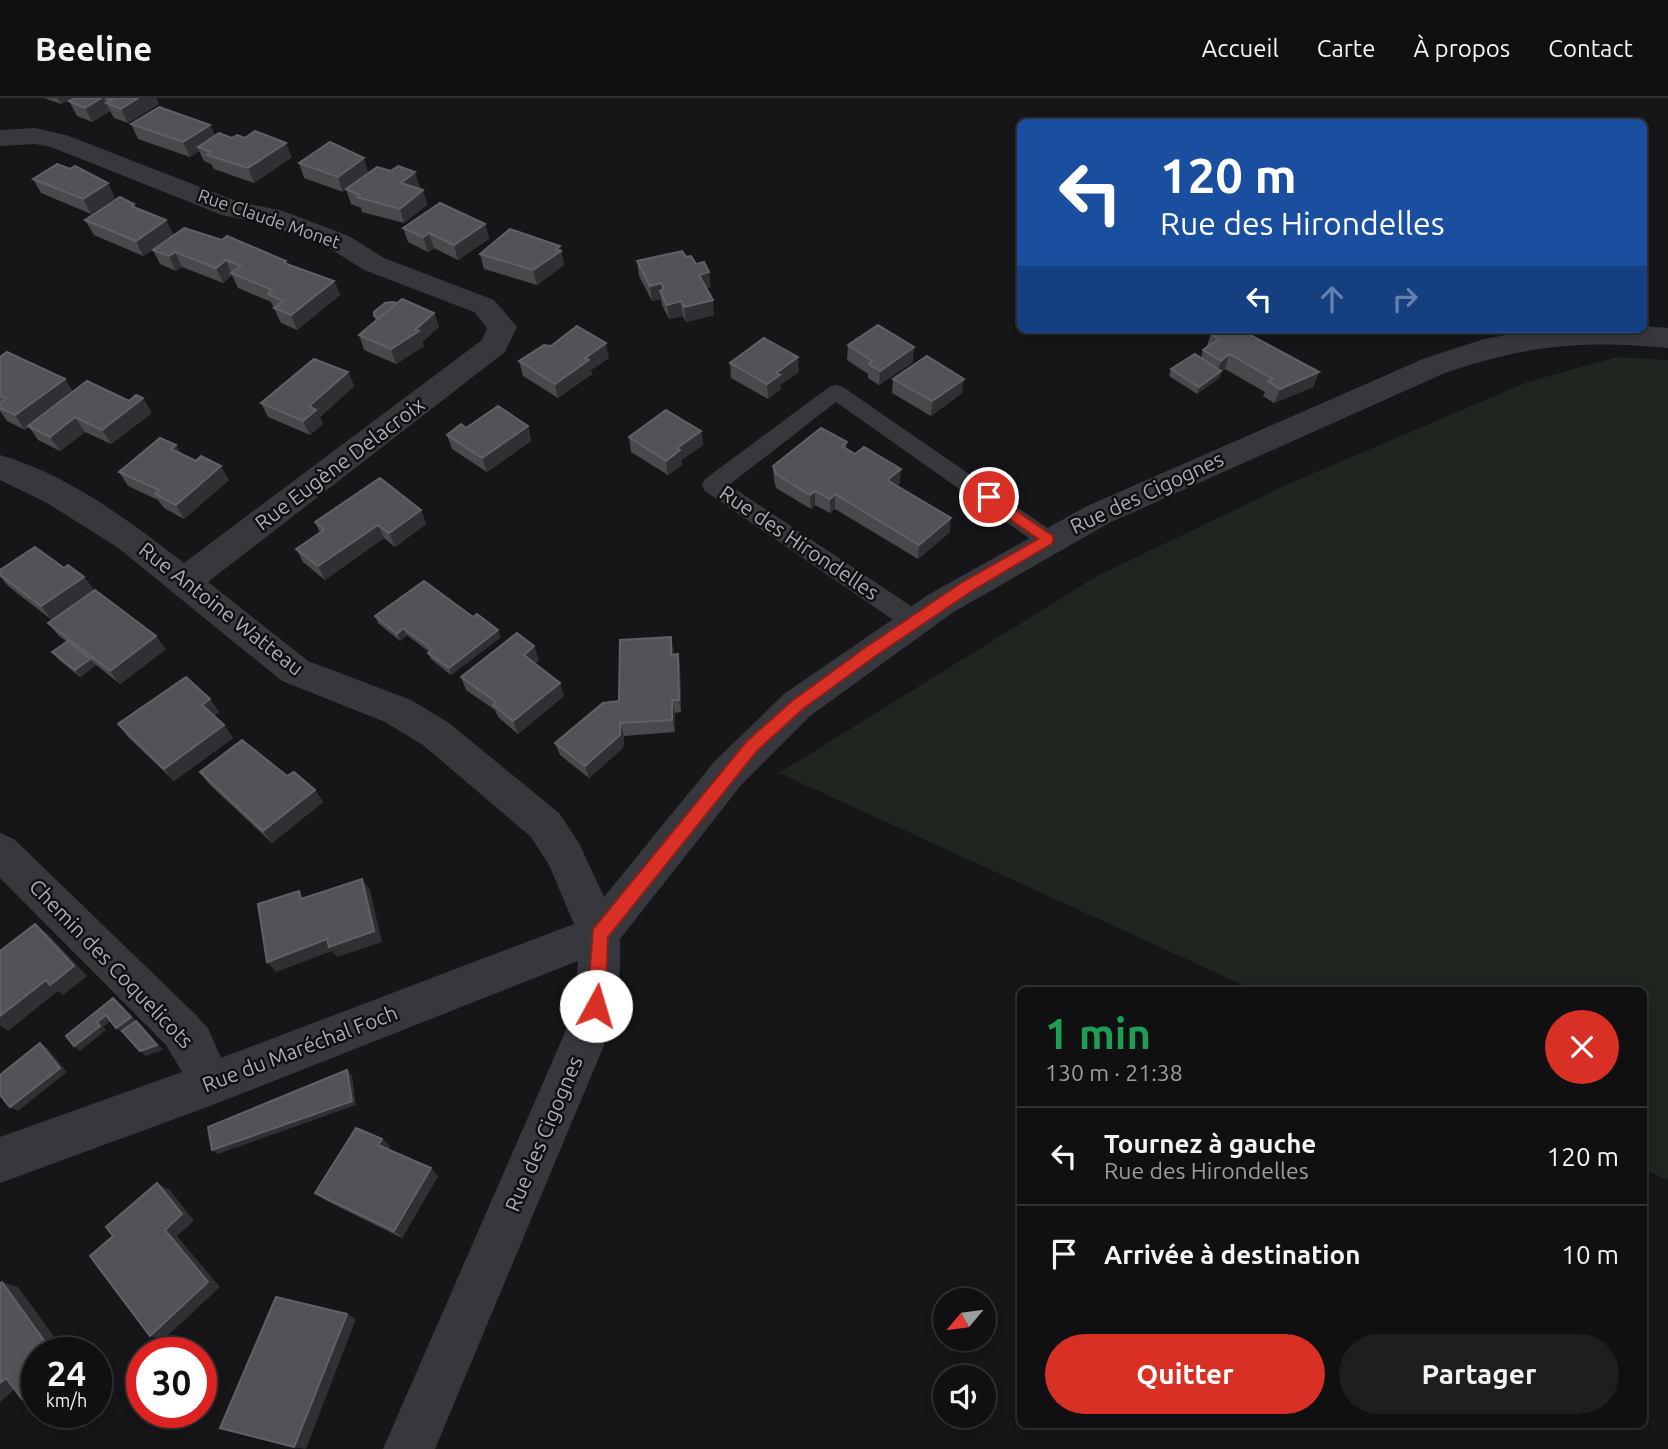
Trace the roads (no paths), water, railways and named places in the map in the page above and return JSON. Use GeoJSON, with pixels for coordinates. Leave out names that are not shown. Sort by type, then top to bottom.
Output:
{"type":"FeatureCollection","features":[{"type":"Feature","properties":{"kind":"street","name":"Rue Claude Monet"},"geometry":{"type":"LineString","coordinates":[[2,137],[35,136],[57,140],[232,209],[273,217],[339,242],[374,264],[484,306],[502,327],[494,345]]}},
{"type":"Feature","properties":{"kind":"street","name":"Rue des Cigognes"},"geometry":{"type":"LineString","coordinates":[[409,1449],[585,1038],[596,1006],[600,977],[599,934],[758,739],[826,682],[914,621],[1048,540],[1410,375],[1509,343],[1563,334],[1622,334],[1668,338]]}},
{"type":"Feature","properties":{"kind":"street","name":"Rue Eugène Delacroix"},"geometry":{"type":"LineString","coordinates":[[185,581],[494,345]]}},
{"type":"Feature","properties":{"kind":"street","name":"Rue Antoine Watteau"},"geometry":{"type":"LineString","coordinates":[[0,466],[106,522],[185,581],[295,671],[415,719],[534,814],[565,855],[599,934]]}},
{"type":"Feature","properties":{"kind":"street","name":"Chemin des Coquelicots"},"geometry":{"type":"LineString","coordinates":[[0,851],[181,1030],[196,1051],[210,1084]]}},
{"type":"Feature","properties":{"kind":"street","name":"Rue du Maréchal Foch"},"geometry":{"type":"LineString","coordinates":[[0,1160],[210,1084],[599,934]]}},
{"type":"Feature","properties":{"kind":"lane","name":"Rue des Hirondelles"},"geometry":{"type":"LineString","coordinates":[[914,621],[713,485],[836,392],[1048,540]]}}]}
